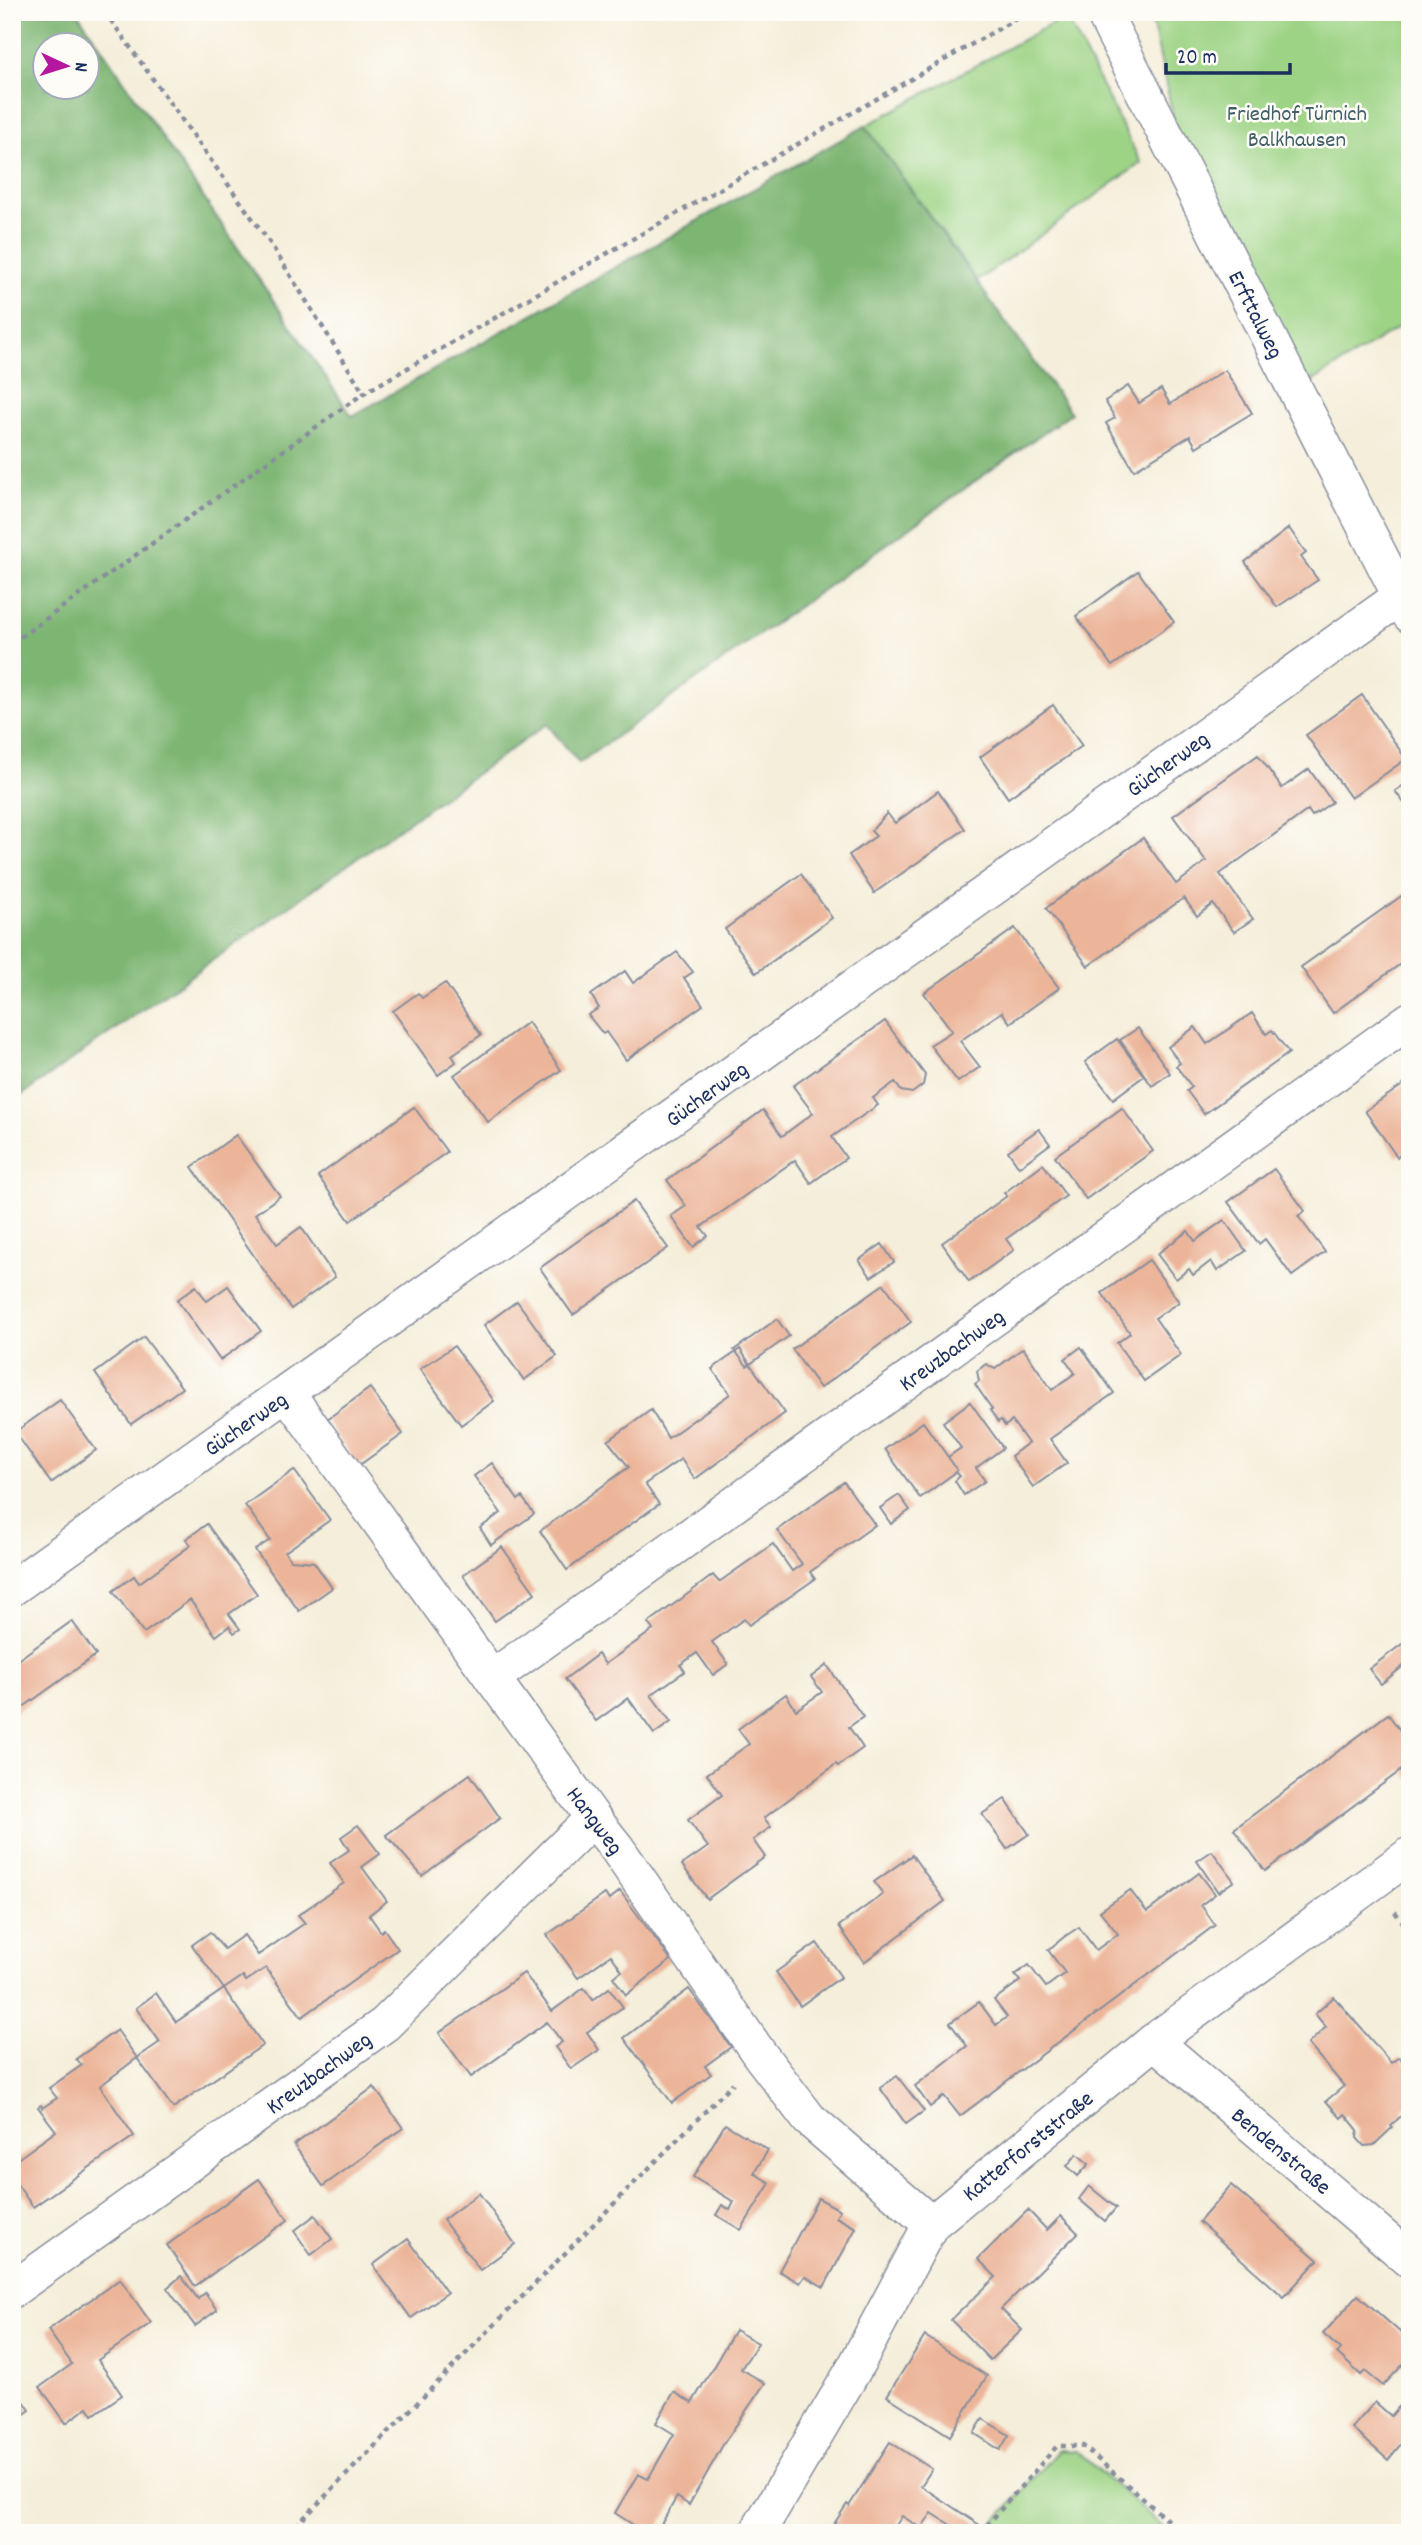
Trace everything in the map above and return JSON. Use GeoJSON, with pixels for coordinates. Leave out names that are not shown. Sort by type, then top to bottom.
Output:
{"type":"FeatureCollection","features":[{"type":"Feature","properties":{"kind":"street","name":"Erfttalweg"},"geometry":{"type":"LineString","coordinates":[[1103,12],[1406,601]]}},
{"type":"Feature","properties":{"kind":"street","name":"Gücherweg"},"geometry":{"type":"LineString","coordinates":[[12,1588],[1406,601]]}},
{"type":"Feature","properties":{"kind":"street","name":"Kreuzbachweg"},"geometry":{"type":"LineString","coordinates":[[492,1678],[1410,1020]]}},
{"type":"Feature","properties":{"kind":"street","name":"Hangweg"},"geometry":{"type":"LineString","coordinates":[[287,1393],[616,1847],[760,2055],[809,2119],[931,2224]]}},
{"type":"Feature","properties":{"kind":"street","name":"Kreuzbachweg"},"geometry":{"type":"LineString","coordinates":[[12,2290],[385,2024],[593,1818]]}},
{"type":"Feature","properties":{"kind":"street","name":"Katterforststraße"},"geometry":{"type":"LineString","coordinates":[[757,2533],[855,2369],[931,2224],[1154,2041],[1410,1855]]}},
{"type":"Feature","properties":{"kind":"street","name":"Bendenstraße"},"geometry":{"type":"LineString","coordinates":[[1154,2041],[1410,2260]]}},
{"type":"Feature","properties":{"kind":"path"},"geometry":{"type":"LineString","coordinates":[[105,12],[270,243],[364,393]]}},
{"type":"Feature","properties":{"kind":"path"},"geometry":{"type":"LineString","coordinates":[[12,643],[364,393],[1028,12]]}},
{"type":"Feature","properties":{"kind":"path"},"geometry":{"type":"LineString","coordinates":[[289,2533],[760,2055]]}},
{"type":"Feature","properties":{"kind":"path"},"geometry":{"type":"LineString","coordinates":[[980,2533],[1057,2446],[1083,2446],[1182,2533]]}},
{"type":"Feature","properties":{"kind":"green space"},"geometry":{"type":"Polygon","coordinates":[[[20,12],[77,12],[91,32],[32,32],[32,102],[102,102],[102,49],[352,416],[865,126],[1071,413],[579,763],[547,724],[12,1102],[12,17],[20,12]]]}},
{"type":"Feature","properties":{"kind":"green space","name":"Friedhof Türnich Balkhausen"},"geometry":{"type":"Polygon","coordinates":[[[1150,12],[1410,12],[1410,320],[1305,386],[1178,139],[1150,12]]]}},
{"type":"Feature","properties":{"kind":"green space"},"geometry":{"type":"Polygon","coordinates":[[[1066,16],[1141,163],[977,281],[865,126],[1066,16]]]}},
{"type":"Feature","properties":{"kind":"green space"},"geometry":{"type":"Polygon","coordinates":[[[1058,2450],[1076,2451],[1170,2533],[985,2533],[1058,2450]]]}},
{"type":"Feature","properties":{"kind":"building"},"geometry":{"type":"Polygon","coordinates":[[[1225,370],[1252,413],[1196,447],[1190,436],[1134,470],[1106,423],[1115,418],[1105,401],[1128,386],[1139,403],[1161,389],[1170,404],[1225,370]]]}},
{"type":"Feature","properties":{"kind":"building"},"geometry":{"type":"Polygon","coordinates":[[[1289,528],[1306,553],[1301,557],[1318,580],[1277,607],[1245,562],[1289,528]]]}},
{"type":"Feature","properties":{"kind":"building"},"geometry":{"type":"Polygon","coordinates":[[[1138,571],[1174,622],[1112,666],[1076,616],[1138,571]]]}},
{"type":"Feature","properties":{"kind":"building"},"geometry":{"type":"Polygon","coordinates":[[[1362,695],[1406,759],[1351,798],[1306,735],[1362,695]]]}},
{"type":"Feature","properties":{"kind":"building"},"geometry":{"type":"Polygon","coordinates":[[[1053,705],[1082,746],[1008,798],[980,757],[1053,705]]]}},
{"type":"Feature","properties":{"kind":"building"},"geometry":{"type":"Polygon","coordinates":[[[1258,755],[1282,788],[1309,769],[1332,802],[1312,816],[1308,810],[1220,874],[1253,919],[1234,932],[1213,904],[1197,916],[1184,898],[1088,966],[1046,908],[1143,838],[1176,884],[1206,861],[1173,816],[1258,755]]]}},
{"type":"Feature","properties":{"kind":"building"},"geometry":{"type":"Polygon","coordinates":[[[1410,781],[1410,811],[1395,791],[1410,781]]]}},
{"type":"Feature","properties":{"kind":"building"},"geometry":{"type":"Polygon","coordinates":[[[938,791],[965,829],[874,893],[849,855],[876,836],[871,831],[887,813],[895,823],[938,791]]]}},
{"type":"Feature","properties":{"kind":"building"},"geometry":{"type":"Polygon","coordinates":[[[801,874],[832,918],[756,973],[725,929],[801,874]]]}},
{"type":"Feature","properties":{"kind":"building"},"geometry":{"type":"Polygon","coordinates":[[[1410,890],[1410,957],[1333,1013],[1301,967],[1410,890]]]}},
{"type":"Feature","properties":{"kind":"building"},"geometry":{"type":"Polygon","coordinates":[[[1015,928],[1059,988],[1010,1023],[1002,1012],[960,1041],[980,1067],[958,1082],[930,1045],[952,1031],[924,993],[1015,928]]]}},
{"type":"Feature","properties":{"kind":"building"},"geometry":{"type":"Polygon","coordinates":[[[677,952],[693,972],[684,978],[703,1005],[626,1060],[606,1032],[603,1034],[588,1015],[599,1008],[591,995],[625,971],[633,983],[677,952]]]}},
{"type":"Feature","properties":{"kind":"building"},"geometry":{"type":"Polygon","coordinates":[[[445,983],[481,1035],[452,1055],[456,1062],[438,1075],[393,1011],[418,993],[422,998],[445,983]]]}},
{"type":"Feature","properties":{"kind":"building"},"geometry":{"type":"Polygon","coordinates":[[[1252,1013],[1266,1034],[1272,1030],[1289,1053],[1204,1114],[1187,1091],[1192,1087],[1176,1066],[1180,1063],[1168,1047],[1195,1027],[1207,1044],[1252,1013]]]}},
{"type":"Feature","properties":{"kind":"building"},"geometry":{"type":"Polygon","coordinates":[[[885,1021],[925,1075],[923,1085],[912,1093],[901,1091],[895,1082],[873,1098],[878,1105],[832,1137],[846,1158],[811,1183],[795,1160],[701,1227],[708,1236],[693,1247],[671,1216],[686,1206],[667,1180],[763,1110],[782,1136],[813,1113],[793,1086],[885,1021]]]}},
{"type":"Feature","properties":{"kind":"building"},"geometry":{"type":"Polygon","coordinates":[[[528,1022],[561,1070],[488,1122],[454,1075],[528,1022]]]}},
{"type":"Feature","properties":{"kind":"building"},"geometry":{"type":"Polygon","coordinates":[[[1138,1028],[1170,1073],[1152,1086],[1120,1040],[1138,1028]]]}},
{"type":"Feature","properties":{"kind":"building"},"geometry":{"type":"Polygon","coordinates":[[[1117,1039],[1144,1076],[1113,1099],[1085,1062],[1117,1039]]]}},
{"type":"Feature","properties":{"kind":"building"},"geometry":{"type":"Polygon","coordinates":[[[1410,1080],[1410,1148],[1397,1157],[1365,1111],[1410,1080]]]}},
{"type":"Feature","properties":{"kind":"building"},"geometry":{"type":"Polygon","coordinates":[[[414,1107],[447,1152],[350,1221],[318,1176],[414,1107]]]}},
{"type":"Feature","properties":{"kind":"building"},"geometry":{"type":"Polygon","coordinates":[[[1122,1108],[1153,1151],[1086,1199],[1055,1156],[1122,1108]]]}},
{"type":"Feature","properties":{"kind":"building"},"geometry":{"type":"Polygon","coordinates":[[[1039,1129],[1050,1144],[1019,1167],[1008,1151],[1039,1129]]]}},
{"type":"Feature","properties":{"kind":"building"},"geometry":{"type":"Polygon","coordinates":[[[236,1135],[280,1196],[255,1214],[277,1244],[301,1227],[335,1277],[291,1309],[192,1167],[236,1135]]]}},
{"type":"Feature","properties":{"kind":"building"},"geometry":{"type":"Polygon","coordinates":[[[1043,1164],[1066,1196],[1006,1239],[1014,1250],[969,1282],[942,1243],[1007,1196],[1004,1193],[1043,1164]]]}},
{"type":"Feature","properties":{"kind":"building"},"geometry":{"type":"Polygon","coordinates":[[[1274,1169],[1305,1211],[1298,1216],[1325,1252],[1292,1276],[1265,1239],[1259,1244],[1228,1202],[1274,1169]]]}},
{"type":"Feature","properties":{"kind":"building"},"geometry":{"type":"Polygon","coordinates":[[[634,1201],[668,1248],[573,1315],[540,1268],[634,1201]]]}},
{"type":"Feature","properties":{"kind":"building"},"geometry":{"type":"Polygon","coordinates":[[[1224,1220],[1246,1251],[1217,1271],[1211,1261],[1193,1275],[1189,1269],[1176,1279],[1157,1254],[1188,1231],[1195,1241],[1224,1220]]]}},
{"type":"Feature","properties":{"kind":"building"},"geometry":{"type":"Polygon","coordinates":[[[882,1244],[894,1262],[871,1277],[859,1260],[882,1244]]]}},
{"type":"Feature","properties":{"kind":"building"},"geometry":{"type":"Polygon","coordinates":[[[1149,1260],[1179,1302],[1155,1318],[1181,1355],[1144,1381],[1117,1343],[1130,1333],[1102,1293],[1149,1260]]]}},
{"type":"Feature","properties":{"kind":"building"},"geometry":{"type":"Polygon","coordinates":[[[884,1284],[911,1322],[820,1388],[792,1349],[884,1284]]]}},
{"type":"Feature","properties":{"kind":"building"},"geometry":{"type":"Polygon","coordinates":[[[196,1286],[207,1301],[228,1286],[261,1331],[220,1360],[177,1300],[196,1286]]]}},
{"type":"Feature","properties":{"kind":"building"},"geometry":{"type":"Polygon","coordinates":[[[517,1301],[557,1356],[524,1380],[484,1325],[517,1301]]]}},
{"type":"Feature","properties":{"kind":"building"},"geometry":{"type":"Polygon","coordinates":[[[777,1319],[789,1336],[750,1364],[740,1349],[736,1352],[734,1350],[777,1319]]]}},
{"type":"Feature","properties":{"kind":"building"},"geometry":{"type":"Polygon","coordinates":[[[144,1337],[182,1388],[131,1424],[95,1373],[144,1337]]]}},
{"type":"Feature","properties":{"kind":"building"},"geometry":{"type":"Polygon","coordinates":[[[454,1346],[494,1401],[461,1425],[420,1369],[454,1346]]]}},
{"type":"Feature","properties":{"kind":"building"},"geometry":{"type":"Polygon","coordinates":[[[1081,1347],[1114,1393],[1050,1439],[1067,1463],[1033,1487],[1011,1456],[1028,1443],[1012,1421],[1005,1426],[1001,1420],[998,1422],[975,1384],[979,1381],[977,1371],[986,1364],[995,1369],[1023,1348],[1052,1390],[1075,1373],[1065,1359],[1081,1347]]]}},
{"type":"Feature","properties":{"kind":"building"},"geometry":{"type":"Polygon","coordinates":[[[736,1352],[747,1366],[750,1364],[785,1413],[695,1479],[681,1459],[645,1484],[659,1504],[567,1570],[540,1531],[629,1467],[608,1441],[651,1410],[668,1438],[730,1394],[712,1369],[736,1352]]]}},
{"type":"Feature","properties":{"kind":"building"},"geometry":{"type":"Polygon","coordinates":[[[370,1388],[403,1434],[358,1466],[326,1420],[370,1388]]]}},
{"type":"Feature","properties":{"kind":"building"},"geometry":{"type":"Polygon","coordinates":[[[60,1400],[96,1450],[51,1483],[15,1432],[60,1400]]]}},
{"type":"Feature","properties":{"kind":"building"},"geometry":{"type":"Polygon","coordinates":[[[970,1402],[1003,1448],[976,1468],[985,1481],[964,1495],[955,1481],[960,1476],[956,1472],[920,1498],[885,1449],[923,1422],[948,1457],[961,1448],[943,1422],[970,1402]]]}},
{"type":"Feature","properties":{"kind":"building"},"geometry":{"type":"Polygon","coordinates":[[[492,1463],[518,1500],[522,1497],[534,1514],[491,1545],[480,1528],[501,1513],[474,1476],[492,1463]]]}},
{"type":"Feature","properties":{"kind":"building"},"geometry":{"type":"Polygon","coordinates":[[[294,1470],[330,1520],[285,1552],[291,1560],[314,1562],[332,1588],[299,1611],[255,1550],[270,1540],[245,1505],[294,1470]]]}},
{"type":"Feature","properties":{"kind":"building"},"geometry":{"type":"Polygon","coordinates":[[[844,1482],[875,1525],[810,1572],[815,1579],[749,1625],[744,1619],[712,1642],[728,1664],[713,1675],[697,1653],[680,1665],[685,1671],[651,1695],[671,1722],[654,1734],[628,1698],[596,1721],[565,1679],[598,1654],[605,1664],[653,1630],[648,1623],[713,1575],[719,1582],[773,1544],[792,1571],[802,1564],[777,1530],[844,1482]]]}},
{"type":"Feature","properties":{"kind":"building"},"geometry":{"type":"Polygon","coordinates":[[[899,1495],[910,1510],[891,1524],[880,1508],[899,1495]]]}},
{"type":"Feature","properties":{"kind":"building"},"geometry":{"type":"Polygon","coordinates":[[[207,1524],[257,1594],[229,1614],[240,1629],[234,1633],[229,1626],[216,1636],[190,1600],[144,1633],[113,1591],[134,1576],[139,1583],[191,1545],[186,1539],[207,1524]]]}},
{"type":"Feature","properties":{"kind":"building"},"geometry":{"type":"Polygon","coordinates":[[[502,1547],[535,1593],[495,1621],[463,1575],[502,1547]]]}},
{"type":"Feature","properties":{"kind":"building"},"geometry":{"type":"Polygon","coordinates":[[[72,1621],[96,1655],[12,1715],[12,1664],[72,1621]]]}},
{"type":"Feature","properties":{"kind":"building"},"geometry":{"type":"Polygon","coordinates":[[[1410,1638],[1410,1669],[1406,1664],[1381,1684],[1369,1669],[1410,1638]]]}},
{"type":"Feature","properties":{"kind":"building"},"geometry":{"type":"Polygon","coordinates":[[[827,1665],[863,1717],[849,1727],[863,1748],[838,1766],[836,1764],[764,1818],[771,1827],[753,1840],[765,1857],[707,1899],[682,1865],[708,1847],[688,1820],[722,1795],[707,1774],[749,1744],[738,1729],[786,1694],[796,1710],[822,1692],[811,1677],[827,1665]]]}},
{"type":"Feature","properties":{"kind":"building"},"geometry":{"type":"Polygon","coordinates":[[[1388,1714],[1410,1744],[1410,1779],[1403,1769],[1265,1871],[1234,1829],[1388,1714]]]}},
{"type":"Feature","properties":{"kind":"building"},"geometry":{"type":"Polygon","coordinates":[[[470,1774],[500,1818],[422,1876],[386,1835],[470,1774]]]}},
{"type":"Feature","properties":{"kind":"building"},"geometry":{"type":"Polygon","coordinates":[[[1005,1799],[1029,1834],[1007,1849],[982,1814],[1005,1799]]]}},
{"type":"Feature","properties":{"kind":"building"},"geometry":{"type":"Polygon","coordinates":[[[358,1825],[380,1854],[362,1867],[387,1901],[369,1915],[381,1932],[384,1929],[398,1949],[302,2017],[266,1968],[246,1981],[243,1976],[224,1989],[192,1945],[210,1932],[224,1949],[244,1935],[258,1955],[305,1923],[298,1915],[344,1883],[330,1863],[349,1850],[341,1837],[358,1825]]]}},
{"type":"Feature","properties":{"kind":"building"},"geometry":{"type":"Polygon","coordinates":[[[1212,1851],[1234,1881],[1218,1892],[1197,1861],[1212,1851]]]}},
{"type":"Feature","properties":{"kind":"building"},"geometry":{"type":"Polygon","coordinates":[[[912,1855],[945,1901],[864,1962],[839,1926],[883,1894],[874,1882],[912,1855]]]}},
{"type":"Feature","properties":{"kind":"building"},"geometry":{"type":"Polygon","coordinates":[[[1199,1873],[1215,1894],[1201,1905],[1215,1925],[960,2116],[944,2096],[930,2107],[915,2086],[967,2046],[950,2023],[979,2002],[996,2025],[1007,2017],[994,2000],[1020,1981],[1015,1975],[1029,1965],[1046,1987],[1065,1973],[1048,1950],[1064,1937],[1079,1927],[1096,1950],[1118,1934],[1100,1911],[1130,1890],[1147,1912],[1199,1873]]]}},
{"type":"Feature","properties":{"kind":"building"},"geometry":{"type":"Polygon","coordinates":[[[620,1891],[671,1960],[626,1995],[613,1977],[622,1971],[611,1955],[578,1978],[547,1935],[605,1894],[609,1900],[620,1891]]]}},
{"type":"Feature","properties":{"kind":"building"},"geometry":{"type":"Polygon","coordinates":[[[817,1943],[841,1977],[800,2006],[776,1972],[817,1943]]]}},
{"type":"Feature","properties":{"kind":"building"},"geometry":{"type":"Polygon","coordinates":[[[524,1973],[552,2011],[584,1988],[593,2000],[609,1988],[623,2007],[587,2032],[599,2050],[571,2069],[555,2047],[562,2042],[547,2022],[471,2077],[439,2033],[524,1973]]]}},
{"type":"Feature","properties":{"kind":"building"},"geometry":{"type":"Polygon","coordinates":[[[224,1989],[263,2045],[173,2108],[137,2058],[160,2042],[136,2008],[156,1993],[176,2022],[224,1989]]]}},
{"type":"Feature","properties":{"kind":"building"},"geometry":{"type":"Polygon","coordinates":[[[689,1989],[731,2047],[705,2066],[711,2074],[672,2103],[624,2038],[689,1989]]]}},
{"type":"Feature","properties":{"kind":"building"},"geometry":{"type":"Polygon","coordinates":[[[1334,1997],[1391,2063],[1399,2057],[1410,2070],[1410,2103],[1403,2109],[1406,2112],[1374,2145],[1364,2146],[1357,2138],[1358,2130],[1345,2114],[1341,2118],[1326,2101],[1344,2086],[1308,2044],[1326,2027],[1315,2014],[1334,1997]]]}},
{"type":"Feature","properties":{"kind":"building"},"geometry":{"type":"Polygon","coordinates":[[[117,2030],[137,2058],[100,2086],[134,2136],[33,2207],[12,2177],[12,2163],[56,2131],[38,2107],[41,2105],[42,2108],[57,2098],[49,2088],[82,2065],[76,2059],[117,2030]]]}},
{"type":"Feature","properties":{"kind":"building"},"geometry":{"type":"Polygon","coordinates":[[[897,2076],[924,2111],[906,2124],[880,2088],[897,2076]]]}},
{"type":"Feature","properties":{"kind":"building"},"geometry":{"type":"Polygon","coordinates":[[[374,2087],[403,2128],[323,2186],[294,2145],[374,2087]]]}},
{"type":"Feature","properties":{"kind":"building"},"geometry":{"type":"Polygon","coordinates":[[[725,2124],[768,2150],[754,2173],[770,2183],[741,2230],[716,2215],[722,2205],[730,2210],[734,2202],[693,2177],[725,2124]]]}},
{"type":"Feature","properties":{"kind":"building"},"geometry":{"type":"Polygon","coordinates":[[[1077,2154],[1089,2164],[1078,2176],[1067,2166],[1077,2154]]]}},
{"type":"Feature","properties":{"kind":"building"},"geometry":{"type":"Polygon","coordinates":[[[259,2179],[288,2220],[195,2286],[167,2245],[259,2179]]]}},
{"type":"Feature","properties":{"kind":"building"},"geometry":{"type":"Polygon","coordinates":[[[1231,2185],[1318,2260],[1284,2297],[1199,2222],[1231,2185]]]}},
{"type":"Feature","properties":{"kind":"building"},"geometry":{"type":"Polygon","coordinates":[[[1089,2186],[1116,2208],[1105,2221],[1079,2199],[1089,2186]]]}},
{"type":"Feature","properties":{"kind":"building"},"geometry":{"type":"Polygon","coordinates":[[[479,2193],[515,2244],[480,2270],[443,2220],[479,2193]]]}},
{"type":"Feature","properties":{"kind":"building"},"geometry":{"type":"Polygon","coordinates":[[[818,2198],[840,2210],[836,2217],[856,2228],[824,2287],[805,2276],[800,2283],[779,2271],[818,2198]]]}},
{"type":"Feature","properties":{"kind":"building"},"geometry":{"type":"Polygon","coordinates":[[[1028,2210],[1047,2230],[1061,2216],[1078,2233],[1001,2309],[1022,2330],[990,2360],[951,2320],[996,2277],[978,2259],[1028,2210]]]}},
{"type":"Feature","properties":{"kind":"building"},"geometry":{"type":"Polygon","coordinates":[[[315,2215],[332,2239],[311,2255],[294,2231],[315,2215]]]}},
{"type":"Feature","properties":{"kind":"building"},"geometry":{"type":"Polygon","coordinates":[[[408,2239],[447,2293],[411,2318],[373,2265],[408,2239]]]}},
{"type":"Feature","properties":{"kind":"building"},"geometry":{"type":"Polygon","coordinates":[[[181,2276],[198,2299],[205,2293],[217,2310],[195,2326],[167,2288],[181,2276]]]}},
{"type":"Feature","properties":{"kind":"building"},"geometry":{"type":"Polygon","coordinates":[[[120,2279],[151,2323],[98,2360],[122,2395],[93,2415],[88,2407],[66,2423],[40,2387],[72,2364],[48,2330],[120,2279]]]}},
{"type":"Feature","properties":{"kind":"building"},"geometry":{"type":"Polygon","coordinates":[[[1358,2295],[1410,2341],[1410,2357],[1383,2386],[1365,2371],[1361,2375],[1337,2353],[1340,2349],[1323,2334],[1358,2295]]]}},
{"type":"Feature","properties":{"kind":"building"},"geometry":{"type":"Polygon","coordinates":[[[735,2330],[758,2343],[741,2369],[765,2383],[724,2443],[689,2505],[677,2497],[656,2533],[646,2533],[615,2513],[638,2474],[648,2479],[674,2434],[656,2423],[674,2392],[692,2403],[735,2330]]]}},
{"type":"Feature","properties":{"kind":"building"},"geometry":{"type":"Polygon","coordinates":[[[925,2336],[987,2376],[950,2436],[887,2396],[925,2336]]]}},
{"type":"Feature","properties":{"kind":"building"},"geometry":{"type":"Polygon","coordinates":[[[12,2384],[30,2410],[12,2423],[12,2384]]]}},
{"type":"Feature","properties":{"kind":"building"},"geometry":{"type":"Polygon","coordinates":[[[1410,2394],[1410,2433],[1388,2460],[1352,2428],[1375,2402],[1391,2416],[1410,2394]]]}},
{"type":"Feature","properties":{"kind":"building"},"geometry":{"type":"Polygon","coordinates":[[[983,2419],[1009,2435],[1000,2450],[974,2433],[983,2419]]]}},
{"type":"Feature","properties":{"kind":"building"},"geometry":{"type":"Polygon","coordinates":[[[890,2442],[932,2469],[921,2486],[981,2526],[975,2533],[963,2533],[932,2513],[921,2528],[902,2516],[891,2533],[828,2533],[847,2504],[849,2506],[890,2442]]]}}]}
